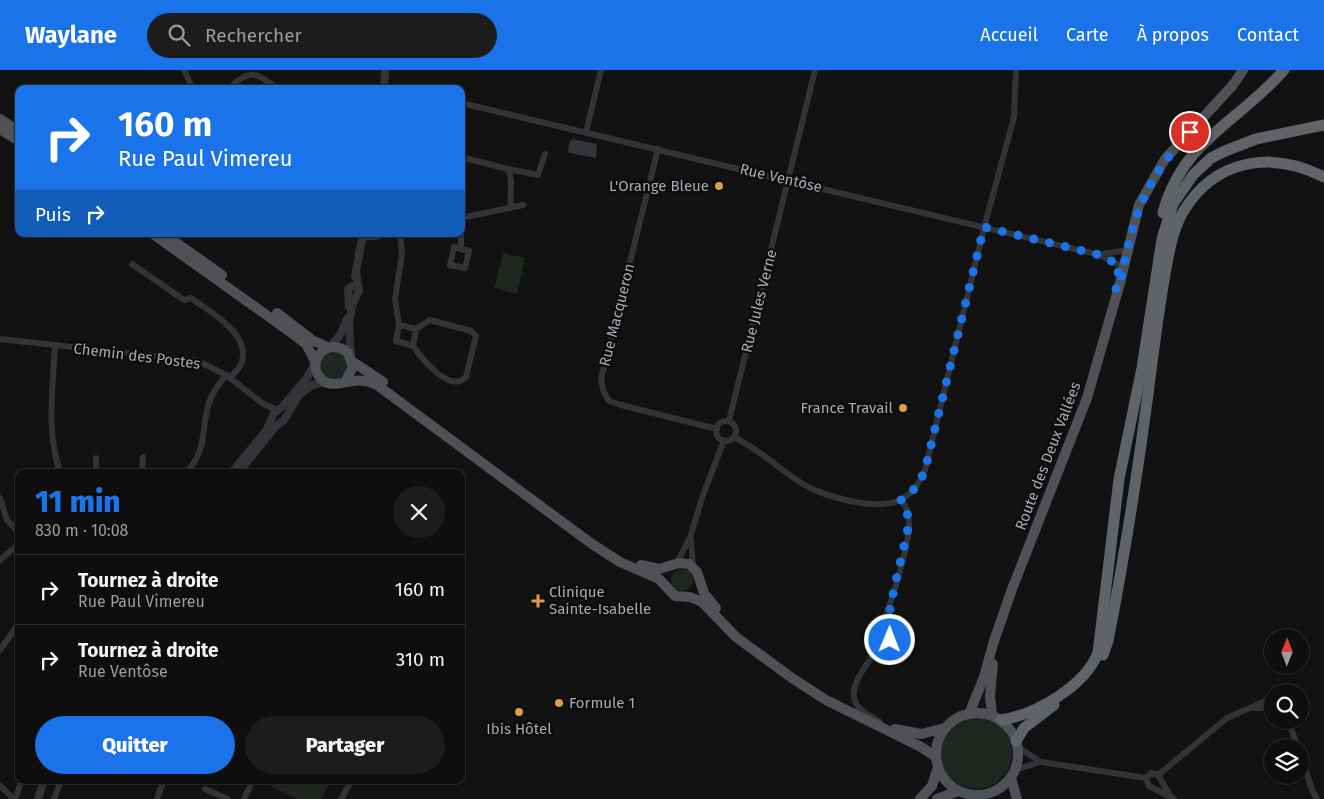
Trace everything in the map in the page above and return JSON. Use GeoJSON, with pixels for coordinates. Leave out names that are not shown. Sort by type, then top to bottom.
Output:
{"type":"FeatureCollection","features":[{"type":"Feature","properties":{"kind":"highway"},"geometry":{"type":"LineString","coordinates":[[996,718],[1034,708],[1056,697],[1084,675],[1098,653],[1116,498],[1142,368],[1159,226],[1168,196],[1179,173],[1202,143],[1264,91],[1284,70]]}},
{"type":"Feature","properties":{"kind":"highway"},"geometry":{"type":"LineString","coordinates":[[1153,288],[1162,239],[1173,204],[1201,167],[1212,158],[1241,143],[1324,125]]}},
{"type":"Feature","properties":{"kind":"highway"},"geometry":{"type":"LineString","coordinates":[[1017,744],[1028,724],[1078,686],[1092,672],[1099,663],[1108,641],[1129,530],[1161,300],[1167,242],[1177,209],[1194,182],[1221,159],[1238,150],[1269,141],[1324,130]]}},
{"type":"Feature","properties":{"kind":"highway"},"geometry":{"type":"LineString","coordinates":[[1161,300],[1176,226],[1190,201],[1209,182],[1231,169],[1258,162],[1299,166],[1324,177]]}},
{"type":"Feature","properties":{"kind":"main road","name":"Route des Deux Vallées"},"geometry":{"type":"LineString","coordinates":[[969,714],[1087,398],[1104,344],[1116,290],[1119,265],[1133,206],[1146,178],[1160,157],[1228,82],[1241,72]]}},
{"type":"Feature","properties":{"kind":"main road","name":"Route des Deux Vallées"},"geometry":{"type":"LineString","coordinates":[[1116,290],[1120,283],[1139,205],[1155,174],[1176,146],[1233,85],[1241,72]]}},
{"type":"Feature","properties":{"kind":"main road"},"geometry":{"type":"LineString","coordinates":[[0,119],[15,129]]}},
{"type":"Feature","properties":{"kind":"main road"},"geometry":{"type":"LineString","coordinates":[[0,129],[15,138]]}},
{"type":"Feature","properties":{"kind":"main road"},"geometry":{"type":"LineString","coordinates":[[157,237],[306,344],[315,362],[317,375],[325,382],[336,384],[346,380],[359,379],[378,385],[592,544],[620,562],[659,579],[675,596],[702,602],[736,637],[826,700],[921,747],[937,762],[947,782],[958,791],[973,795],[987,794],[1000,788],[1013,774]]}},
{"type":"Feature","properties":{"kind":"main road"},"geometry":{"type":"LineString","coordinates":[[168,237],[312,340],[329,347],[345,350],[352,360],[464,446],[614,553],[650,568],[684,563],[694,567],[704,593],[750,648]]}},
{"type":"Feature","properties":{"kind":"main road"},"geometry":{"type":"LineString","coordinates":[[315,362],[320,352],[329,347]]}},
{"type":"Feature","properties":{"kind":"main road"},"geometry":{"type":"LineString","coordinates":[[346,380],[352,372],[352,360]]}},
{"type":"Feature","properties":{"kind":"main road"},"geometry":{"type":"LineString","coordinates":[[666,587],[665,576],[674,565]]}},
{"type":"Feature","properties":{"kind":"main road"},"geometry":{"type":"LineString","coordinates":[[685,597],[694,592],[699,579]]}},
{"type":"Feature","properties":{"kind":"main road","name":"Route des Deux Vallées"},"geometry":{"type":"LineString","coordinates":[[996,718],[991,682],[999,630]]}},
{"type":"Feature","properties":{"kind":"main road"},"geometry":{"type":"LineString","coordinates":[[920,799],[932,786],[937,762],[937,744],[945,728],[956,719],[969,714],[996,718],[1009,728],[1017,744],[1013,774],[1017,799]]}},
{"type":"Feature","properties":{"kind":"main road"},"geometry":{"type":"LineString","coordinates":[[877,725],[921,734],[945,728]]}},
{"type":"Feature","properties":{"kind":"main road"},"geometry":{"type":"LineString","coordinates":[[937,799],[958,791]]}},
{"type":"Feature","properties":{"kind":"main road"},"geometry":{"type":"LineString","coordinates":[[987,794],[999,799]]}},
{"type":"Feature","properties":{"kind":"street"},"geometry":{"type":"LineString","coordinates":[[184,70],[191,85]]}},
{"type":"Feature","properties":{"kind":"street"},"geometry":{"type":"LineString","coordinates":[[385,70],[387,85]]}},
{"type":"Feature","properties":{"kind":"street"},"geometry":{"type":"LineString","coordinates":[[586,132],[601,70]]}},
{"type":"Feature","properties":{"kind":"street","name":"Rue Jules Verne"},"geometry":{"type":"LineString","coordinates":[[729,421],[815,70]]}},
{"type":"Feature","properties":{"kind":"street"},"geometry":{"type":"LineString","coordinates":[[734,437],[819,493],[878,506],[901,500],[908,496],[918,483],[925,470],[984,227],[1014,118],[1016,70]]}},
{"type":"Feature","properties":{"kind":"street"},"geometry":{"type":"LineString","coordinates":[[232,85],[244,72],[259,74],[272,85]]}},
{"type":"Feature","properties":{"kind":"street","name":"Rue Ventôse"},"geometry":{"type":"LineString","coordinates":[[465,104],[1100,255],[1119,265]]}},
{"type":"Feature","properties":{"kind":"street","name":"Rue Macqueron"},"geometry":{"type":"LineString","coordinates":[[658,149],[602,379],[603,390],[609,401],[717,429]]}},
{"type":"Feature","properties":{"kind":"street"},"geometry":{"type":"LineString","coordinates":[[465,158],[538,175],[544,154]]}},
{"type":"Feature","properties":{"kind":"street"},"geometry":{"type":"LineString","coordinates":[[508,169],[512,176],[509,195],[512,208]]}},
{"type":"Feature","properties":{"kind":"street"},"geometry":{"type":"LineString","coordinates":[[465,217],[523,205]]}},
{"type":"Feature","properties":{"kind":"street"},"geometry":{"type":"LineString","coordinates":[[352,296],[359,293],[354,287],[363,237]]}},
{"type":"Feature","properties":{"kind":"street"},"geometry":{"type":"LineString","coordinates":[[399,325],[416,329],[430,320],[474,332],[476,336],[466,377],[457,383],[451,382],[424,362],[413,346],[396,341],[399,325],[394,299],[402,254],[400,237]]}},
{"type":"Feature","properties":{"kind":"street"},"geometry":{"type":"LineString","coordinates":[[461,237],[461,249]]}},
{"type":"Feature","properties":{"kind":"street","name":"Rue Ventôse"},"geometry":{"type":"LineString","coordinates":[[1100,255],[1122,251]]}},
{"type":"Feature","properties":{"kind":"street"},"geometry":{"type":"LineString","coordinates":[[132,264],[184,300],[191,298],[221,319],[242,344],[242,360],[213,394],[208,406],[198,460],[190,469]]}},
{"type":"Feature","properties":{"kind":"street"},"geometry":{"type":"LineString","coordinates":[[329,347],[340,335],[346,322],[352,296]]}},
{"type":"Feature","properties":{"kind":"street"},"geometry":{"type":"LineString","coordinates":[[352,296],[349,332],[352,360]]}},
{"type":"Feature","properties":{"kind":"street"},"geometry":{"type":"LineString","coordinates":[[413,346],[416,329]]}},
{"type":"Feature","properties":{"kind":"street","name":"Chemin des Postes"},"geometry":{"type":"LineString","coordinates":[[0,339],[198,361],[228,376],[276,414]]}},
{"type":"Feature","properties":{"kind":"street"},"geometry":{"type":"LineString","coordinates":[[55,345],[53,442],[59,469]]}},
{"type":"Feature","properties":{"kind":"street"},"geometry":{"type":"LineString","coordinates":[[234,469],[276,414],[308,377],[315,362]]}},
{"type":"Feature","properties":{"kind":"street"},"geometry":{"type":"LineString","coordinates":[[241,469],[283,419],[303,391],[312,385],[325,382]]}},
{"type":"Feature","properties":{"kind":"street"},"geometry":{"type":"LineString","coordinates":[[276,414],[283,411],[283,419]]}},
{"type":"Feature","properties":{"kind":"street"},"geometry":{"type":"LineString","coordinates":[[724,440],[718,436],[717,429],[723,422],[729,421],[735,426],[734,437]]}},
{"type":"Feature","properties":{"kind":"street"},"geometry":{"type":"LineString","coordinates":[[724,440],[734,437]]}},
{"type":"Feature","properties":{"kind":"street"},"geometry":{"type":"LineString","coordinates":[[674,565],[691,535],[702,498],[724,440]]}},
{"type":"Feature","properties":{"kind":"street"},"geometry":{"type":"LineString","coordinates":[[142,469],[143,457]]}},
{"type":"Feature","properties":{"kind":"street"},"geometry":{"type":"LineString","coordinates":[[96,458],[97,469]]}},
{"type":"Feature","properties":{"kind":"street"},"geometry":{"type":"LineString","coordinates":[[0,498],[7,520],[15,528]]}},
{"type":"Feature","properties":{"kind":"street"},"geometry":{"type":"LineString","coordinates":[[890,607],[882,622],[876,626],[874,631],[877,640],[883,642],[890,640],[893,636],[894,630],[890,624],[890,607],[909,524],[907,512],[901,500]]}},
{"type":"Feature","properties":{"kind":"street"},"geometry":{"type":"LineString","coordinates":[[691,535],[691,560],[694,567]]}},
{"type":"Feature","properties":{"kind":"street"},"geometry":{"type":"LineString","coordinates":[[0,560],[15,547]]}},
{"type":"Feature","properties":{"kind":"street"},"geometry":{"type":"LineString","coordinates":[[882,622],[890,624]]}},
{"type":"Feature","properties":{"kind":"street"},"geometry":{"type":"LineString","coordinates":[[0,650],[15,629]]}},
{"type":"Feature","properties":{"kind":"street"},"geometry":{"type":"LineString","coordinates":[[883,642],[855,684],[853,693],[860,709],[889,728]]}},
{"type":"Feature","properties":{"kind":"street"},"geometry":{"type":"LineString","coordinates":[[1154,787],[1159,778],[1227,718],[1264,701]]}},
{"type":"Feature","properties":{"kind":"street"},"geometry":{"type":"LineString","coordinates":[[1249,708],[1264,708]]}},
{"type":"Feature","properties":{"kind":"street"},"geometry":{"type":"LineString","coordinates":[[1017,744],[1041,762],[1146,778]]}},
{"type":"Feature","properties":{"kind":"street"},"geometry":{"type":"LineString","coordinates":[[1013,774],[1041,762]]}},
{"type":"Feature","properties":{"kind":"street"},"geometry":{"type":"LineString","coordinates":[[1146,778],[1151,773],[1159,778],[1172,798]]}},
{"type":"Feature","properties":{"kind":"street"},"geometry":{"type":"LineString","coordinates":[[1146,778],[1147,784],[1172,798]]}},
{"type":"Feature","properties":{"kind":"street"},"geometry":{"type":"LineString","coordinates":[[1309,780],[1317,799]]}},
{"type":"Feature","properties":{"kind":"street"},"geometry":{"type":"LineString","coordinates":[[0,786],[14,799],[20,784]]}},
{"type":"Feature","properties":{"kind":"street"},"geometry":{"type":"LineString","coordinates":[[38,799],[43,784]]}},
{"type":"Feature","properties":{"kind":"street"},"geometry":{"type":"LineString","coordinates":[[54,799],[60,784]]}},
{"type":"Feature","properties":{"kind":"street"},"geometry":{"type":"LineString","coordinates":[[157,799],[163,784]]}},
{"type":"Feature","properties":{"kind":"street"},"geometry":{"type":"LineString","coordinates":[[244,799],[251,784]]}},
{"type":"Feature","properties":{"kind":"street"},"geometry":{"type":"LineString","coordinates":[[341,799],[350,784]]}},
{"type":"Feature","properties":{"kind":"street"},"geometry":{"type":"LineString","coordinates":[[205,789],[228,799]]}},
{"type":"Feature","properties":{"kind":"shaded area"},"geometry":{"type":"Polygon","coordinates":[[[573,139],[597,144],[596,158],[570,153],[568,151],[570,141],[573,139]]]}},
{"type":"Feature","properties":{"kind":"shaded area"},"geometry":{"type":"Polygon","coordinates":[[[503,253],[525,258],[517,294],[494,288],[503,253]]]}},
{"type":"Feature","properties":{"kind":"shaded area"},"geometry":{"type":"Polygon","coordinates":[[[334,351],[344,355],[348,365],[344,375],[334,379],[324,375],[320,365],[324,355],[334,351]]]}},
{"type":"Feature","properties":{"kind":"shaded area"},"geometry":{"type":"Polygon","coordinates":[[[678,569],[686,569],[693,576],[693,584],[686,591],[678,591],[671,584],[671,576],[678,569]]]}},
{"type":"Feature","properties":{"kind":"shaded area"},"geometry":{"type":"Polygon","coordinates":[[[983,717],[1002,727],[1010,739],[1012,753],[1010,767],[1002,779],[990,787],[969,789],[950,779],[942,767],[940,746],[950,727],[962,719],[983,717]]]}},
{"type":"Feature","properties":{"kind":"shaded area"},"geometry":{"type":"Polygon","coordinates":[[[266,784],[329,784],[321,799],[297,799],[266,784]]]}},
{"type":"Feature","properties":{"kind":"place","name":"L'Orange Bleue"},"geometry":{"type":"Point","coordinates":[719,186]}},
{"type":"Feature","properties":{"kind":"place","name":"France Travail"},"geometry":{"type":"Point","coordinates":[903,408]}},
{"type":"Feature","properties":{"kind":"place","name":"Clinique Sainte-Isabelle"},"geometry":{"type":"Point","coordinates":[538,601]}},
{"type":"Feature","properties":{"kind":"place","name":"Formule 1"},"geometry":{"type":"Point","coordinates":[559,703]}},
{"type":"Feature","properties":{"kind":"place","name":"Ibis Hôtel"},"geometry":{"type":"Point","coordinates":[519,712]}},
{"type":"Feature","properties":{"kind":"route"},"geometry":{"type":"LineString","coordinates":[[890,640],[894,633],[890,624],[890,607],[909,529],[909,519],[901,500],[908,496],[925,470],[984,227],[1100,255],[1119,265],[1116,290],[1120,283],[1133,222],[1139,205],[1165,159],[1190,132]]}}]}
